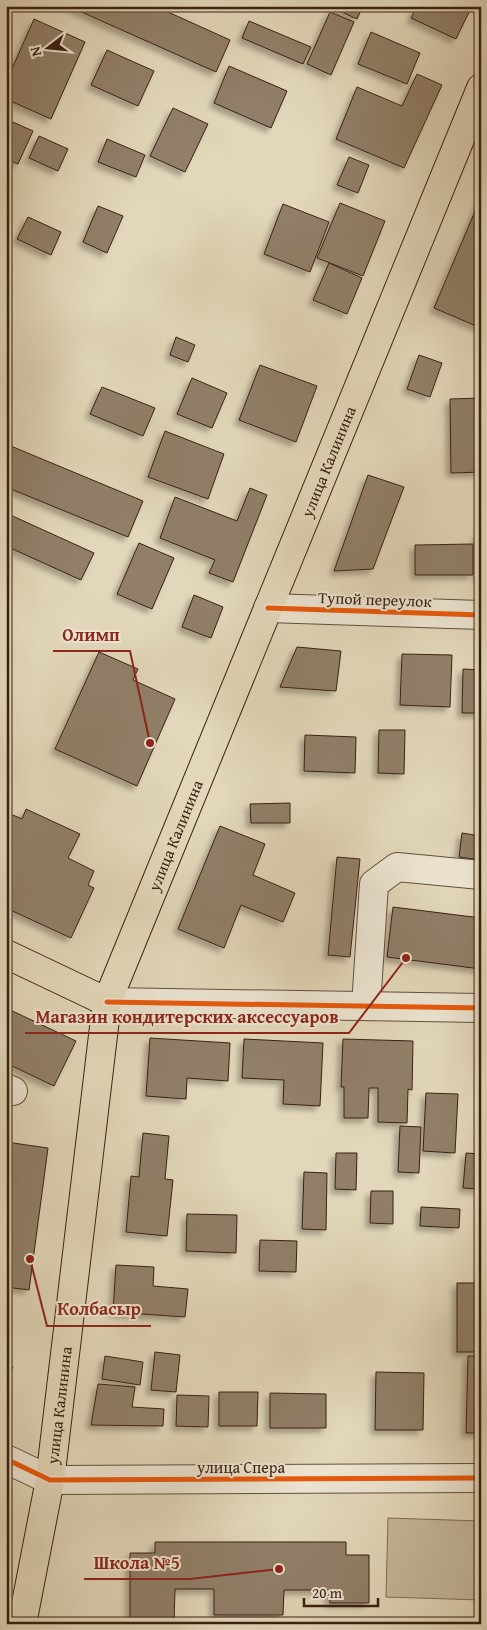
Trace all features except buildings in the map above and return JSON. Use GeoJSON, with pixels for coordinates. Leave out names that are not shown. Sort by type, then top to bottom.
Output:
{"type":"FeatureCollection","features":[{"type":"Feature","properties":{"kind":"main road","name":"улица Калинина"},"geometry":{"type":"LineString","coordinates":[[22,1624],[50,1480],[107,1002],[481,88]]}},
{"type":"Feature","properties":{"kind":"main road"},"geometry":{"type":"LineString","coordinates":[[6,954],[107,1002]]}},
{"type":"Feature","properties":{"kind":"street","name":"Тупой переулок"},"geometry":{"type":"LineString","coordinates":[[268,608],[481,615]]}},
{"type":"Feature","properties":{"kind":"street"},"geometry":{"type":"LineString","coordinates":[[366,1006],[374,884],[397,867],[481,875]]}},
{"type":"Feature","properties":{"kind":"street"},"geometry":{"type":"LineString","coordinates":[[107,1002],[481,1008]]}},
{"type":"Feature","properties":{"kind":"street","name":"улица Спера"},"geometry":{"type":"LineString","coordinates":[[6,1459],[50,1480],[481,1478]]}},
{"type":"Feature","properties":{"kind":"shaded area"},"geometry":{"type":"Polygon","coordinates":[[[388,1518],[481,1521],[481,1600],[386,1597],[388,1518]]]}},
{"type":"Feature","properties":{"kind":"cycle path"},"geometry":{"type":"LineString","coordinates":[[268,608],[481,615]]}},
{"type":"Feature","properties":{"kind":"cycle path"},"geometry":{"type":"LineString","coordinates":[[107,1002],[481,1008]]}},
{"type":"Feature","properties":{"kind":"cycle path"},"geometry":{"type":"LineString","coordinates":[[6,1459],[50,1480],[481,1478]]}},
{"type":"Feature","properties":{"kind":"place","name":"Олимп"},"geometry":{"type":"Point","coordinates":[150,743]}},
{"type":"Feature","properties":{"kind":"place","name":"Магазин кондитерских аксессуаров"},"geometry":{"type":"Point","coordinates":[406,958]}},
{"type":"Feature","properties":{"kind":"place","name":"Колбасыр"},"geometry":{"type":"Point","coordinates":[30,1259]}},
{"type":"Feature","properties":{"kind":"place","name":"Школа №5"},"geometry":{"type":"Point","coordinates":[279,1569]}}]}
